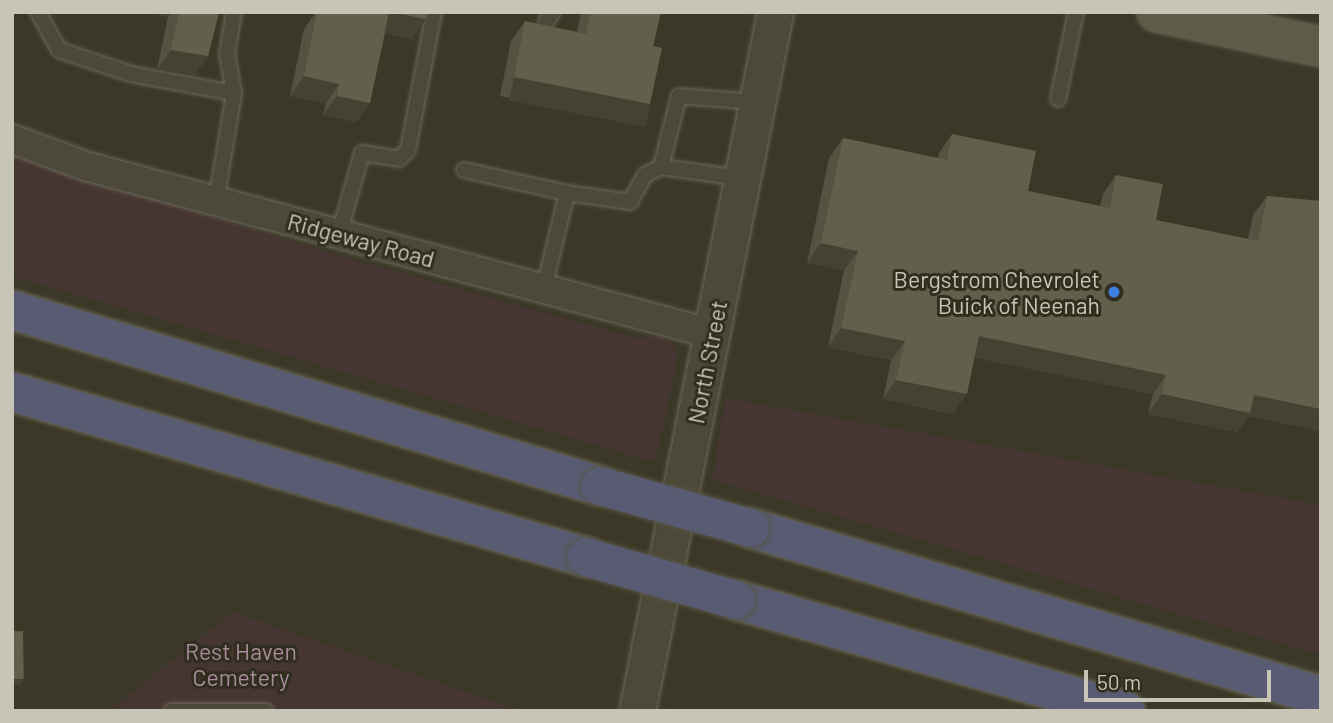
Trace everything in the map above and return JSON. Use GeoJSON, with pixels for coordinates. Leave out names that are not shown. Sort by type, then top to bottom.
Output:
{"type":"FeatureCollection","features":[{"type":"Feature","properties":{"kind":"highway"},"geometry":{"type":"LineString","coordinates":[[12,310],[600,486],[1321,696]]}},
{"type":"Feature","properties":{"kind":"highway"},"geometry":{"type":"LineString","coordinates":[[12,391],[1125,711]]}},
{"type":"Feature","properties":{"kind":"main road"},"geometry":{"type":"LineString","coordinates":[[1157,12],[1321,47]]}},
{"type":"Feature","properties":{"kind":"street","name":"North Street"},"geometry":{"type":"LineString","coordinates":[[637,711],[775,12]]}},
{"type":"Feature","properties":{"kind":"street","name":"Ridgeway Road"},"geometry":{"type":"LineString","coordinates":[[12,139],[216,202],[713,334]]}},
{"type":"Feature","properties":{"kind":"lane"},"geometry":{"type":"LineString","coordinates":[[38,12],[59,50],[131,74],[234,93]]}},
{"type":"Feature","properties":{"kind":"lane"},"geometry":{"type":"LineString","coordinates":[[216,202],[234,93],[227,54],[234,12]]}},
{"type":"Feature","properties":{"kind":"lane"},"geometry":{"type":"LineString","coordinates":[[339,234],[362,153],[400,159],[408,150],[434,12]]}},
{"type":"Feature","properties":{"kind":"lane"},"geometry":{"type":"LineString","coordinates":[[1058,99],[1076,12]]}},
{"type":"Feature","properties":{"kind":"lane"},"geometry":{"type":"LineString","coordinates":[[661,167],[679,96],[758,102]]}},
{"type":"Feature","properties":{"kind":"lane"},"geometry":{"type":"LineString","coordinates":[[464,170],[567,193],[630,202],[645,175],[661,167],[744,178]]}},
{"type":"Feature","properties":{"kind":"lane"},"geometry":{"type":"LineString","coordinates":[[544,289],[567,193]]}},
{"type":"Feature","properties":{"kind":"lane"},"geometry":{"type":"LineString","coordinates":[[171,711],[266,711]]}},
{"type":"Feature","properties":{"kind":"green space"},"geometry":{"type":"Polygon","coordinates":[[[12,144],[75,174],[337,255],[639,339],[657,335],[672,342],[678,358],[655,462],[12,276],[12,144]]]}},
{"type":"Feature","properties":{"kind":"green space"},"geometry":{"type":"Polygon","coordinates":[[[725,398],[1321,505],[1321,655],[713,480],[725,398]]]}},
{"type":"Feature","properties":{"kind":"green space","name":"Rest Haven Cemetery"},"geometry":{"type":"Polygon","coordinates":[[[232,612],[522,711],[109,711],[232,612]]]}},
{"type":"Feature","properties":{"kind":"building"},"geometry":{"type":"Polygon","coordinates":[[[179,12],[219,12],[208,56],[171,50],[179,12]]]}},
{"type":"Feature","properties":{"kind":"building"},"geometry":{"type":"Polygon","coordinates":[[[317,12],[389,12],[370,103],[337,96],[339,84],[304,76],[317,12]]]}},
{"type":"Feature","properties":{"kind":"building"},"geometry":{"type":"Polygon","coordinates":[[[392,12],[428,12],[426,19],[392,12]]]}},
{"type":"Feature","properties":{"kind":"building"},"geometry":{"type":"Polygon","coordinates":[[[591,12],[661,12],[653,46],[662,48],[650,104],[514,77],[525,21],[586,34],[591,12]]]}},
{"type":"Feature","properties":{"kind":"building","name":"Bergstrom Chevrolet Buick of Neenah"},"geometry":{"type":"Polygon","coordinates":[[[952,134],[1036,151],[1028,191],[1110,208],[1116,175],[1163,184],[1156,220],[1258,241],[1267,196],[1321,201],[1321,409],[1254,395],[1250,413],[1162,394],[1166,375],[979,336],[967,394],[896,380],[905,341],[841,328],[858,251],[821,243],[843,138],[947,160],[952,134]]]}},
{"type":"Feature","properties":{"kind":"building"},"geometry":{"type":"Polygon","coordinates":[[[12,631],[23,631],[24,679],[13,679],[12,631]]]}},
{"type":"Feature","properties":{"kind":"place","name":"Bergstrom Chevrolet Buick of Neenah"},"geometry":{"type":"Point","coordinates":[1114,292]}}]}
